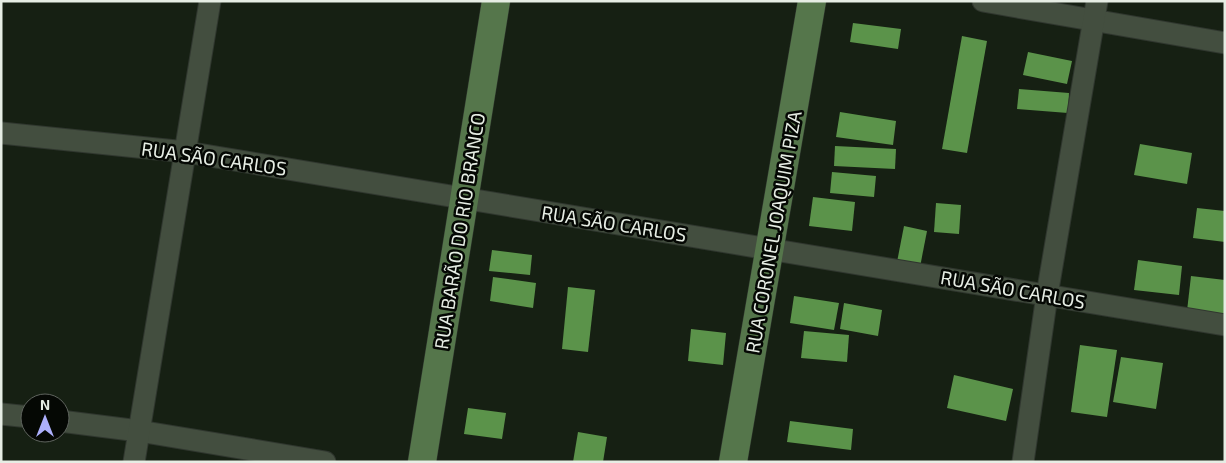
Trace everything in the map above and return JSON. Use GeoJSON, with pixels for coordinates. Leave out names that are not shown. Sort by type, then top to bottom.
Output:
{"type":"FeatureCollection","features":[{"type":"Feature","properties":{"kind":"main road","name":"RUA BARÃO DO RIO BRANCO"},"geometry":{"type":"LineString","coordinates":[[422,462],[496,1]]}},
{"type":"Feature","properties":{"kind":"main road","name":"RUA CORONEL JOAQUIM PIZA"},"geometry":{"type":"LineString","coordinates":[[733,462],[812,1]]}},
{"type":"Feature","properties":{"kind":"street"},"geometry":{"type":"LineString","coordinates":[[134,462],[210,1]]}},
{"type":"Feature","properties":{"kind":"street"},"geometry":{"type":"LineString","coordinates":[[983,1],[1095,11],[1225,43]]}},
{"type":"Feature","properties":{"kind":"street"},"geometry":{"type":"LineString","coordinates":[[1023,462],[1047,295],[1095,11]]}},
{"type":"Feature","properties":{"kind":"street","name":"RUA SÃO CARLOS"},"geometry":{"type":"LineString","coordinates":[[1,133],[186,152],[1225,325]]}},
{"type":"Feature","properties":{"kind":"street"},"geometry":{"type":"LineString","coordinates":[[1,414],[20,416]]}},
{"type":"Feature","properties":{"kind":"street"},"geometry":{"type":"LineString","coordinates":[[70,422],[325,462]]}},
{"type":"Feature","properties":{"kind":"building"},"geometry":{"type":"Polygon","coordinates":[[[853,23],[901,29],[898,49],[850,42],[853,23]]]}},
{"type":"Feature","properties":{"kind":"building"},"geometry":{"type":"Polygon","coordinates":[[[962,36],[987,41],[967,153],[942,149],[962,36]]]}},
{"type":"Feature","properties":{"kind":"building"},"geometry":{"type":"Polygon","coordinates":[[[1028,52],[1072,61],[1067,84],[1023,75],[1028,52]]]}},
{"type":"Feature","properties":{"kind":"building"},"geometry":{"type":"Polygon","coordinates":[[[1019,89],[1069,93],[1068,113],[1017,109],[1019,89]]]}},
{"type":"Feature","properties":{"kind":"building"},"geometry":{"type":"Polygon","coordinates":[[[840,112],[896,121],[893,145],[836,137],[840,112]]]}},
{"type":"Feature","properties":{"kind":"building"},"geometry":{"type":"Polygon","coordinates":[[[1140,144],[1192,153],[1187,184],[1134,175],[1140,144]]]}},
{"type":"Feature","properties":{"kind":"building"},"geometry":{"type":"Polygon","coordinates":[[[835,146],[896,149],[895,169],[834,166],[835,146]]]}},
{"type":"Feature","properties":{"kind":"building"},"geometry":{"type":"Polygon","coordinates":[[[832,172],[876,176],[874,197],[830,193],[832,172]]]}},
{"type":"Feature","properties":{"kind":"building"},"geometry":{"type":"Polygon","coordinates":[[[813,197],[855,202],[852,231],[809,226],[813,197]]]}},
{"type":"Feature","properties":{"kind":"building"},"geometry":{"type":"Polygon","coordinates":[[[936,203],[961,205],[959,234],[934,232],[936,203]]]}},
{"type":"Feature","properties":{"kind":"building"},"geometry":{"type":"Polygon","coordinates":[[[1197,208],[1225,211],[1225,242],[1193,238],[1197,208]]]}},
{"type":"Feature","properties":{"kind":"building"},"geometry":{"type":"Polygon","coordinates":[[[904,226],[927,231],[920,267],[897,262],[904,226]]]}},
{"type":"Feature","properties":{"kind":"building"},"geometry":{"type":"Polygon","coordinates":[[[492,250],[532,255],[530,275],[489,271],[492,250]]]}},
{"type":"Feature","properties":{"kind":"building"},"geometry":{"type":"Polygon","coordinates":[[[1138,260],[1182,266],[1179,295],[1134,290],[1138,260]]]}},
{"type":"Feature","properties":{"kind":"building"},"geometry":{"type":"Polygon","coordinates":[[[1191,276],[1225,280],[1224,315],[1187,311],[1191,276]]]}},
{"type":"Feature","properties":{"kind":"building"},"geometry":{"type":"Polygon","coordinates":[[[493,277],[536,283],[533,308],[490,301],[493,277]]]}},
{"type":"Feature","properties":{"kind":"building"},"geometry":{"type":"Polygon","coordinates":[[[568,287],[595,290],[588,352],[562,349],[568,287]]]}},
{"type":"Feature","properties":{"kind":"building"},"geometry":{"type":"Polygon","coordinates":[[[794,296],[839,303],[834,330],[790,323],[794,296]]]}},
{"type":"Feature","properties":{"kind":"building"},"geometry":{"type":"Polygon","coordinates":[[[844,303],[882,310],[878,336],[840,329],[844,303]]]}},
{"type":"Feature","properties":{"kind":"building"},"geometry":{"type":"Polygon","coordinates":[[[691,329],[726,333],[723,365],[688,361],[691,329]]]}},
{"type":"Feature","properties":{"kind":"building"},"geometry":{"type":"Polygon","coordinates":[[[804,331],[849,335],[847,362],[801,358],[804,331]]]}},
{"type":"Feature","properties":{"kind":"building"},"geometry":{"type":"Polygon","coordinates":[[[1080,345],[1117,350],[1107,417],[1071,412],[1080,345]]]}},
{"type":"Feature","properties":{"kind":"building"},"geometry":{"type":"Polygon","coordinates":[[[1121,357],[1163,363],[1156,409],[1113,402],[1121,357]]]}},
{"type":"Feature","properties":{"kind":"building"},"geometry":{"type":"Polygon","coordinates":[[[954,375],[1013,389],[1006,421],[947,408],[954,375]]]}},
{"type":"Feature","properties":{"kind":"building"},"geometry":{"type":"Polygon","coordinates":[[[468,408],[506,413],[502,439],[464,434],[468,408]]]}},
{"type":"Feature","properties":{"kind":"building"},"geometry":{"type":"Polygon","coordinates":[[[790,421],[853,429],[851,450],[787,442],[790,421]]]}},
{"type":"Feature","properties":{"kind":"building"},"geometry":{"type":"Polygon","coordinates":[[[578,432],[607,437],[603,462],[573,462],[578,432]]]}}]}
